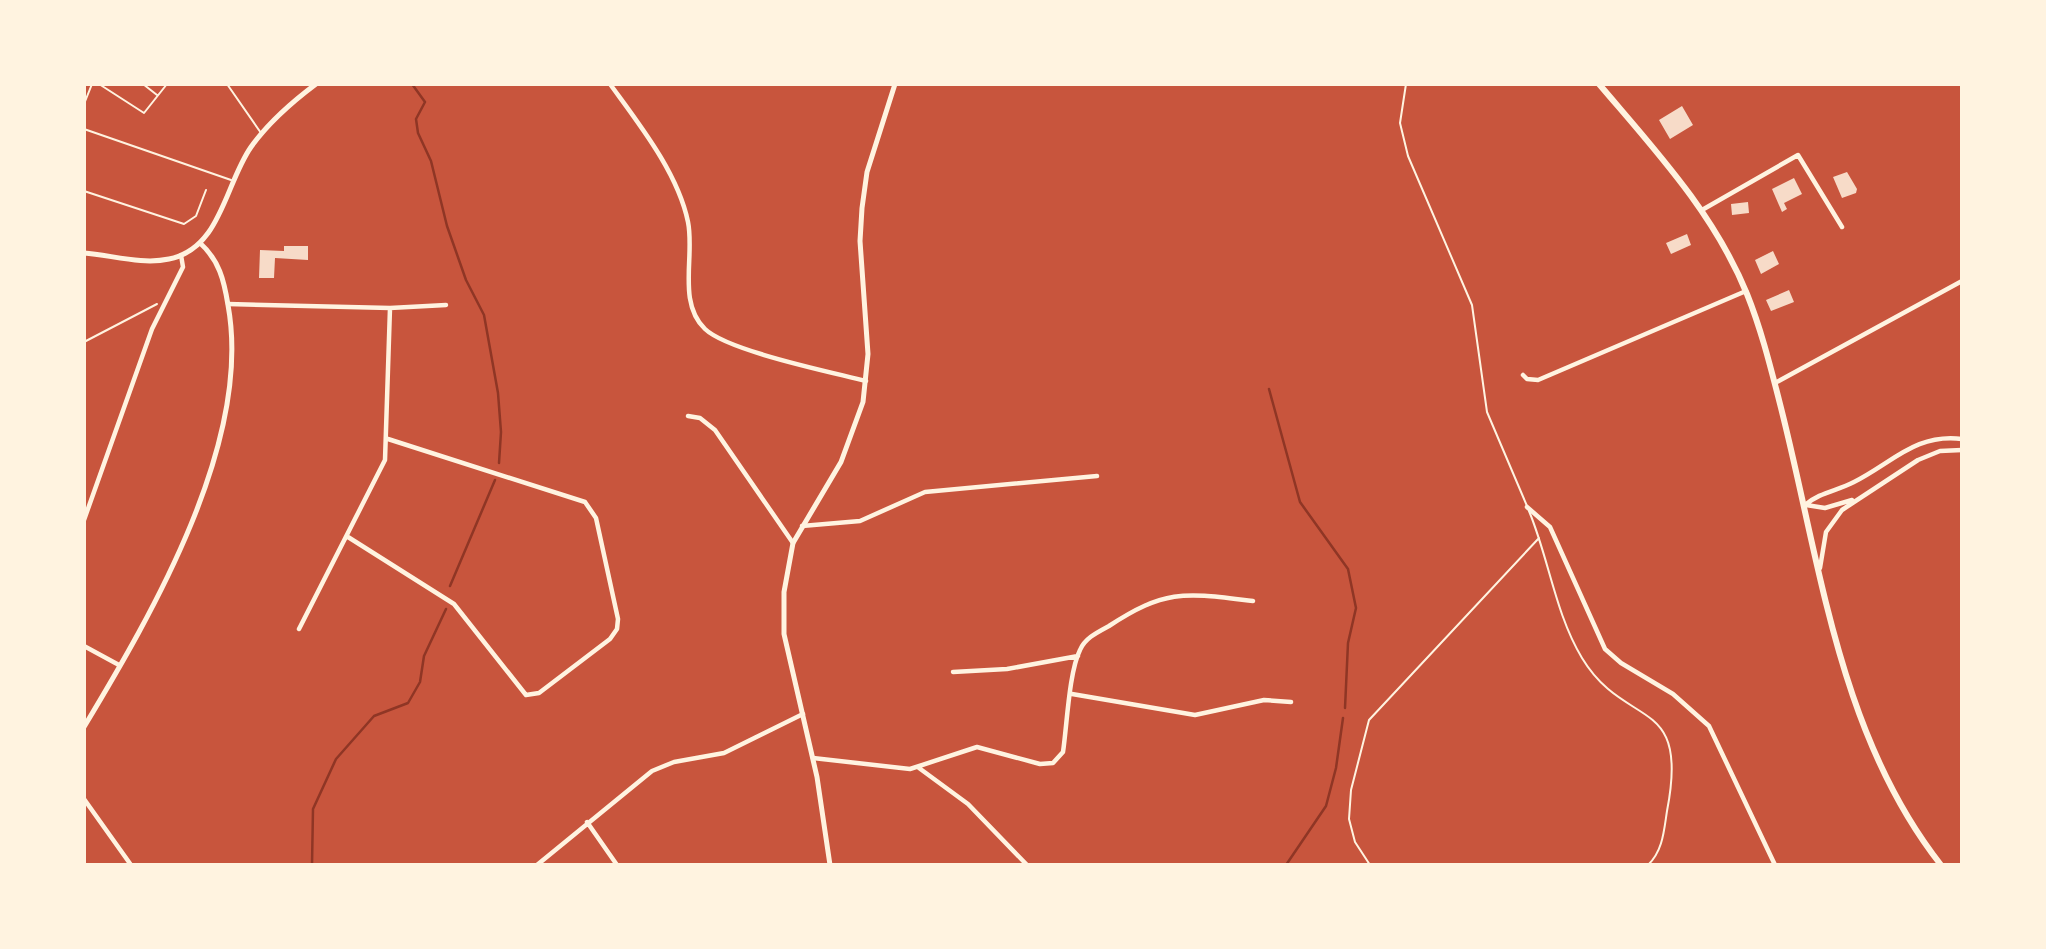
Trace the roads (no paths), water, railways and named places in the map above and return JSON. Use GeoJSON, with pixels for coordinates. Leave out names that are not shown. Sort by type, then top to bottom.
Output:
{"type":"FeatureCollection","features":[{"type":"Feature","properties":{"kind":"main road"},"geometry":{"type":"LineString","coordinates":[[84,253],[159,260],[181,255],[200,243],[216,220],[232,180],[262,134],[316,84]]}},
{"type":"Feature","properties":{"kind":"main road"},"geometry":{"type":"LineString","coordinates":[[830,865],[813,758],[783,625],[784,592],[793,543],[847,451],[860,417],[867,382],[868,338],[860,241],[862,208],[867,172],[895,84]]}},
{"type":"Feature","properties":{"kind":"main road"},"geometry":{"type":"LineString","coordinates":[[1599,84],[1702,210],[1746,291],[1775,383],[1840,652],[1876,760],[1904,814],[1941,865]]}},
{"type":"Feature","properties":{"kind":"main road"},"geometry":{"type":"LineString","coordinates":[[84,727],[173,562],[207,482],[221,429],[232,361],[228,304],[217,263],[200,243]]}},
{"type":"Feature","properties":{"kind":"street"},"geometry":{"type":"LineString","coordinates":[[610,84],[658,157],[681,200],[689,229],[689,293],[698,322],[724,342],[867,382]]}},
{"type":"Feature","properties":{"kind":"street"},"geometry":{"type":"LineString","coordinates":[[1702,210],[1798,155],[1842,227]]}},
{"type":"Feature","properties":{"kind":"street"},"geometry":{"type":"LineString","coordinates":[[84,520],[131,384],[166,300],[183,267],[181,255]]}},
{"type":"Feature","properties":{"kind":"street"},"geometry":{"type":"LineString","coordinates":[[1775,383],[1962,281]]}},
{"type":"Feature","properties":{"kind":"street"},"geometry":{"type":"LineString","coordinates":[[1523,375],[1527,379],[1538,380],[1746,291]]}},
{"type":"Feature","properties":{"kind":"street"},"geometry":{"type":"LineString","coordinates":[[228,304],[390,308],[446,305]]}},
{"type":"Feature","properties":{"kind":"street"},"geometry":{"type":"LineString","coordinates":[[299,629],[383,465],[388,439],[390,308]]}},
{"type":"Feature","properties":{"kind":"street"},"geometry":{"type":"LineString","coordinates":[[688,416],[700,418],[715,430],[793,543]]}},
{"type":"Feature","properties":{"kind":"street"},"geometry":{"type":"LineString","coordinates":[[1805,505],[1816,495],[1859,480],[1916,444],[1940,438],[1962,439]]}},
{"type":"Feature","properties":{"kind":"street"},"geometry":{"type":"LineString","coordinates":[[348,537],[454,604],[526,695],[538,693],[610,639],[617,629],[618,618],[596,520],[585,502],[388,439]]}},
{"type":"Feature","properties":{"kind":"street"},"geometry":{"type":"LineString","coordinates":[[1819,569],[1825,534],[1832,519],[1870,491],[1926,456],[1962,450]]}},
{"type":"Feature","properties":{"kind":"street"},"geometry":{"type":"LineString","coordinates":[[801,527],[860,521],[925,492],[1097,476]]}},
{"type":"Feature","properties":{"kind":"street"},"geometry":{"type":"LineString","coordinates":[[1805,505],[1825,508],[1870,491]]}},
{"type":"Feature","properties":{"kind":"street"},"geometry":{"type":"LineString","coordinates":[[1527,507],[1550,527],[1605,649],[1682,701],[1712,731],[1748,813],[1775,865]]}},
{"type":"Feature","properties":{"kind":"street"},"geometry":{"type":"LineString","coordinates":[[813,758],[919,768],[977,747],[1040,764],[1053,763],[1063,751],[1078,656],[1083,644],[1092,636],[1162,598],[1188,593],[1253,601]]}},
{"type":"Feature","properties":{"kind":"street"},"geometry":{"type":"LineString","coordinates":[[84,646],[119,665]]}},
{"type":"Feature","properties":{"kind":"street"},"geometry":{"type":"LineString","coordinates":[[953,672],[1007,669],[1078,656]]}},
{"type":"Feature","properties":{"kind":"street"},"geometry":{"type":"LineString","coordinates":[[1072,694],[1195,715],[1264,700],[1291,702]]}},
{"type":"Feature","properties":{"kind":"street"},"geometry":{"type":"LineString","coordinates":[[537,865],[587,822],[664,766],[724,753],[803,714]]}},
{"type":"Feature","properties":{"kind":"street"},"geometry":{"type":"LineString","coordinates":[[919,768],[968,804],[1027,865]]}},
{"type":"Feature","properties":{"kind":"street"},"geometry":{"type":"LineString","coordinates":[[84,799],[131,865]]}},
{"type":"Feature","properties":{"kind":"street"},"geometry":{"type":"LineString","coordinates":[[587,822],[617,865]]}},
{"type":"Feature","properties":{"kind":"lane"},"geometry":{"type":"LineString","coordinates":[[84,104],[92,84]]}},
{"type":"Feature","properties":{"kind":"lane"},"geometry":{"type":"LineString","coordinates":[[99,84],[145,113],[167,84]]}},
{"type":"Feature","properties":{"kind":"lane"},"geometry":{"type":"LineString","coordinates":[[143,84],[158,96]]}},
{"type":"Feature","properties":{"kind":"lane"},"geometry":{"type":"LineString","coordinates":[[227,84],[262,134]]}},
{"type":"Feature","properties":{"kind":"lane"},"geometry":{"type":"LineString","coordinates":[[1406,84],[1400,123],[1408,156],[1472,305],[1479,336],[1478,361],[1485,403],[1497,439],[1539,538],[1557,600],[1583,660],[1608,690],[1656,722],[1671,748],[1674,773],[1661,844],[1648,865]]}},
{"type":"Feature","properties":{"kind":"lane"},"geometry":{"type":"LineString","coordinates":[[84,129],[232,180]]}},
{"type":"Feature","properties":{"kind":"lane"},"geometry":{"type":"LineString","coordinates":[[84,191],[184,224],[196,216],[206,190]]}},
{"type":"Feature","properties":{"kind":"lane"},"geometry":{"type":"LineString","coordinates":[[1370,865],[1355,842],[1349,819],[1351,790],[1369,720],[1539,538]]}},
{"type":"Feature","properties":{"kind":"waterway"},"geometry":{"type":"LineString","coordinates":[[412,84],[425,102],[416,119],[418,133],[431,161],[447,226],[466,280],[484,315],[498,393],[501,432],[499,463]]}},
{"type":"Feature","properties":{"kind":"waterway"},"geometry":{"type":"LineString","coordinates":[[1269,389],[1300,502],[1348,569],[1356,608],[1348,643],[1345,708]]}},
{"type":"Feature","properties":{"kind":"waterway"},"geometry":{"type":"LineString","coordinates":[[450,586],[495,480]]}},
{"type":"Feature","properties":{"kind":"waterway"},"geometry":{"type":"LineString","coordinates":[[312,865],[313,809],[336,759],[374,716],[408,703],[420,682],[424,656],[446,609]]}},
{"type":"Feature","properties":{"kind":"waterway"},"geometry":{"type":"LineString","coordinates":[[1286,865],[1326,806],[1336,768],[1343,718]]}}]}
